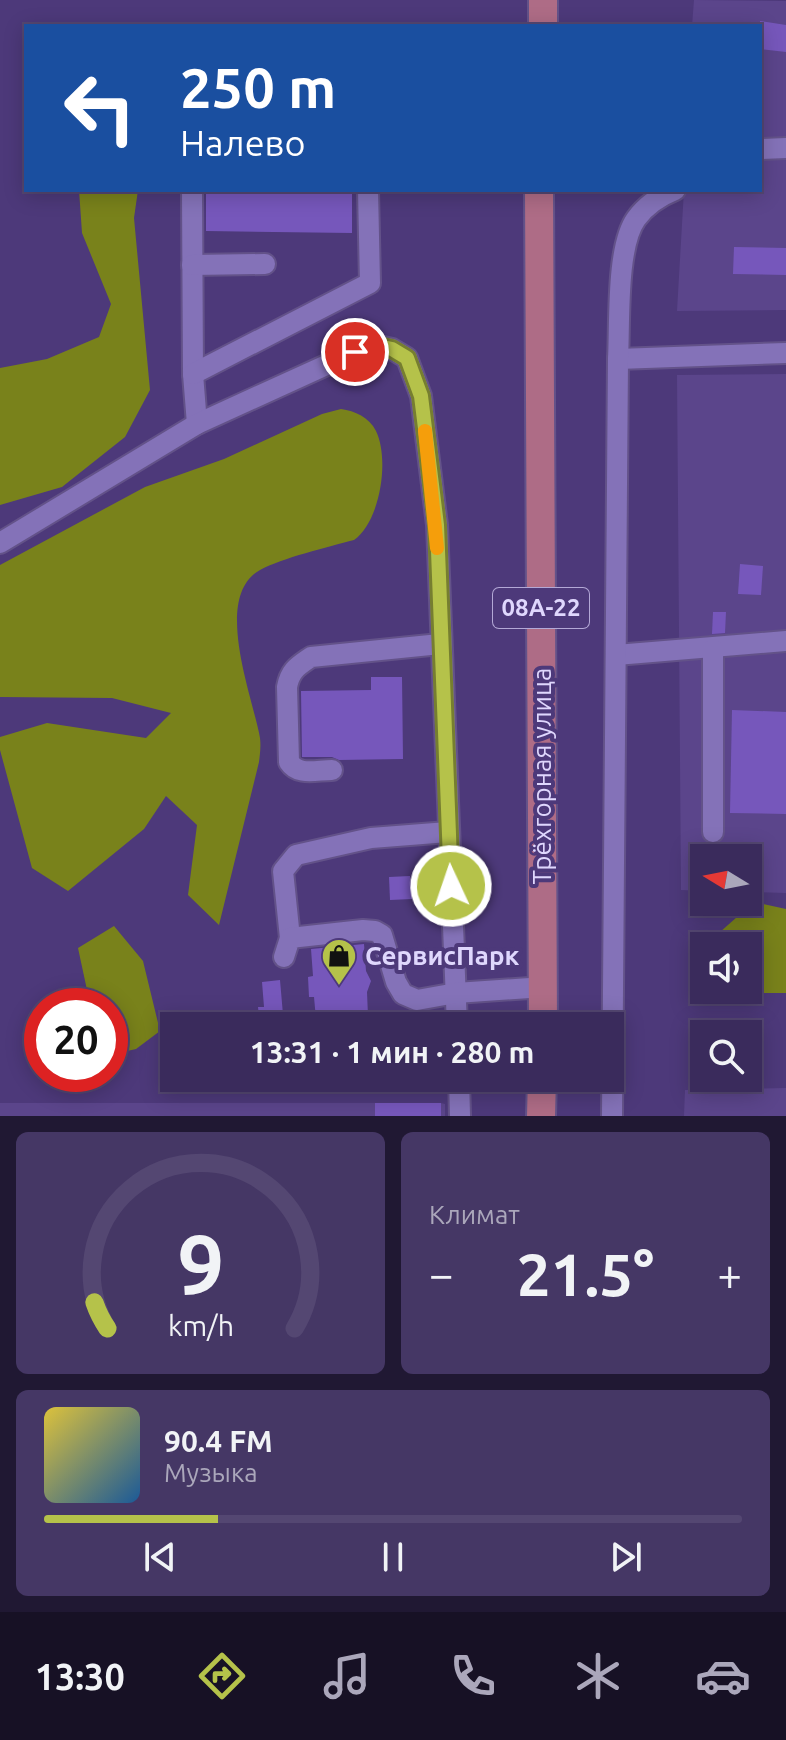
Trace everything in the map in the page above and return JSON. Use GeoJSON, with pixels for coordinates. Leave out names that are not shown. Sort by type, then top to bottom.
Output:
{"type":"FeatureCollection","features":[{"type":"Feature","properties":{"kind":"highway"},"geometry":{"type":"LineString","coordinates":[[543,0],[543,24]]}},
{"type":"Feature","properties":{"kind":"highway","name":"Трёхгорная улица"},"geometry":{"type":"LineString","coordinates":[[539,192],[543,1012]]}},
{"type":"Feature","properties":{"kind":"highway"},"geometry":{"type":"LineString","coordinates":[[541,1116],[542,1092]]}},
{"type":"Feature","properties":{"kind":"lane"},"geometry":{"type":"LineString","coordinates":[[762,149],[786,148]]}},
{"type":"Feature","properties":{"kind":"lane"},"geometry":{"type":"LineString","coordinates":[[192,192],[193,374],[197,424]]}},
{"type":"Feature","properties":{"kind":"lane"},"geometry":{"type":"LineString","coordinates":[[193,374],[370,283],[368,192]]}},
{"type":"Feature","properties":{"kind":"lane"},"geometry":{"type":"LineString","coordinates":[[612,1116],[618,359],[623,265],[627,239],[636,220],[658,197],[670,192]]}},
{"type":"Feature","properties":{"kind":"lane"},"geometry":{"type":"LineString","coordinates":[[192,265],[265,264]]}},
{"type":"Feature","properties":{"kind":"lane"},"geometry":{"type":"LineString","coordinates":[[5,535],[197,424],[355,352],[374,345],[392,349],[407,358],[421,396],[437,525],[457,1012]]}},
{"type":"Feature","properties":{"kind":"lane"},"geometry":{"type":"LineString","coordinates":[[618,359],[786,353]]}},
{"type":"Feature","properties":{"kind":"lane"},"geometry":{"type":"LineString","coordinates":[[616,655],[786,641]]}},
{"type":"Feature","properties":{"kind":"lane"},"geometry":{"type":"LineString","coordinates":[[332,770],[299,771],[293,769],[289,762],[287,687],[289,675],[294,669],[311,657],[440,644]]}},
{"type":"Feature","properties":{"kind":"lane"},"geometry":{"type":"LineString","coordinates":[[713,649],[713,832]]}},
{"type":"Feature","properties":{"kind":"lane"},"geometry":{"type":"LineString","coordinates":[[448,832],[371,838],[296,855],[283,871],[287,948],[363,930],[375,931],[382,935],[396,982],[403,994],[417,1000],[456,993],[544,987]]}},
{"type":"Feature","properties":{"kind":"lane"},"geometry":{"type":"LineString","coordinates":[[459,1092],[460,1116]]}},
{"type":"Feature","properties":{"kind":"shaded area"},"geometry":{"type":"Polygon","coordinates":[[[694,0],[786,1],[786,310],[677,311],[684,192],[762,192],[762,24],[692,24],[694,0]]]}},
{"type":"Feature","properties":{"kind":"shaded area"},"geometry":{"type":"Polygon","coordinates":[[[786,374],[786,893],[762,892],[762,844],[690,844],[690,890],[681,890],[677,375],[786,374]]]}},
{"type":"Feature","properties":{"kind":"shaded area"},"geometry":{"type":"Polygon","coordinates":[[[762,1088],[786,1088],[786,1116],[684,1116],[685,1090],[762,1092],[762,1088]]]}},
{"type":"Feature","properties":{"kind":"shaded area"},"geometry":{"type":"Polygon","coordinates":[[[0,1103],[441,1103],[445,1104],[445,1116],[0,1116],[0,1103]]]}},
{"type":"Feature","properties":{"kind":"green space"},"geometry":{"type":"Polygon","coordinates":[[[79,192],[138,192],[134,218],[150,390],[125,437],[62,487],[0,505],[0,368],[47,359],[99,337],[111,304],[82,233],[79,192]]]}},
{"type":"Feature","properties":{"kind":"green space"},"geometry":{"type":"Polygon","coordinates":[[[341,409],[361,416],[376,431],[382,458],[380,490],[370,519],[354,540],[269,566],[246,583],[239,602],[239,649],[260,738],[260,750],[219,925],[188,895],[197,825],[166,796],[144,829],[68,891],[32,868],[0,750],[0,737],[47,723],[146,738],[171,713],[112,698],[0,697],[0,565],[145,487],[224,459],[322,414],[341,409]]]}},
{"type":"Feature","properties":{"kind":"green space"},"geometry":{"type":"Polygon","coordinates":[[[762,904],[786,909],[786,993],[762,993],[762,932],[720,932],[738,916],[762,916],[762,904]]]}},
{"type":"Feature","properties":{"kind":"green space"},"geometry":{"type":"Polygon","coordinates":[[[114,926],[143,961],[160,1031],[136,1049],[128,1051],[128,988],[87,988],[78,948],[114,926]]]}},
{"type":"Feature","properties":{"kind":"building"},"geometry":{"type":"Polygon","coordinates":[[[760,21],[786,25],[786,52],[762,49],[760,21]]]}},
{"type":"Feature","properties":{"kind":"building"},"geometry":{"type":"Polygon","coordinates":[[[206,192],[352,192],[352,233],[206,231],[206,192]]]}},
{"type":"Feature","properties":{"kind":"building"},"geometry":{"type":"Polygon","coordinates":[[[734,247],[786,248],[786,275],[733,274],[734,247]]]}},
{"type":"Feature","properties":{"kind":"building"},"geometry":{"type":"Polygon","coordinates":[[[740,564],[763,566],[761,595],[738,594],[740,564]]]}},
{"type":"Feature","properties":{"kind":"building"},"geometry":{"type":"Polygon","coordinates":[[[713,612],[726,612],[725,633],[712,634],[713,612]]]}},
{"type":"Feature","properties":{"kind":"building"},"geometry":{"type":"Polygon","coordinates":[[[371,677],[402,677],[403,759],[302,757],[301,691],[371,690],[371,677]]]}},
{"type":"Feature","properties":{"kind":"building"},"geometry":{"type":"Polygon","coordinates":[[[732,710],[786,712],[786,814],[730,813],[732,710]]]}},
{"type":"Feature","properties":{"kind":"building"},"geometry":{"type":"Polygon","coordinates":[[[410,876],[412,899],[390,900],[389,877],[410,876]]]}},
{"type":"Feature","properties":{"kind":"building","name":"СервисПарк"},"geometry":{"type":"Polygon","coordinates":[[[364,944],[366,971],[371,981],[367,992],[368,1012],[315,1012],[314,997],[309,997],[308,977],[313,976],[311,949],[364,944]]]}},
{"type":"Feature","properties":{"kind":"building"},"geometry":{"type":"Polygon","coordinates":[[[280,980],[283,1012],[259,1012],[258,1007],[264,1007],[262,982],[280,980]]]}},
{"type":"Feature","properties":{"kind":"building"},"geometry":{"type":"Polygon","coordinates":[[[375,1103],[441,1103],[441,1116],[375,1116],[375,1103]]]}},
{"type":"Feature","properties":{"kind":"slow traffic"},"geometry":{"type":"LineString","coordinates":[[425,431],[437,548]]}},
{"type":"Feature","properties":{"kind":"place","name":"СервисПарк"},"geometry":{"type":"Point","coordinates":[339,987]}},
{"type":"Feature","properties":{"kind":"route"},"geometry":{"type":"LineString","coordinates":[[355,352],[374,345],[392,349],[407,358],[421,396],[437,525],[451,886]]}}]}
